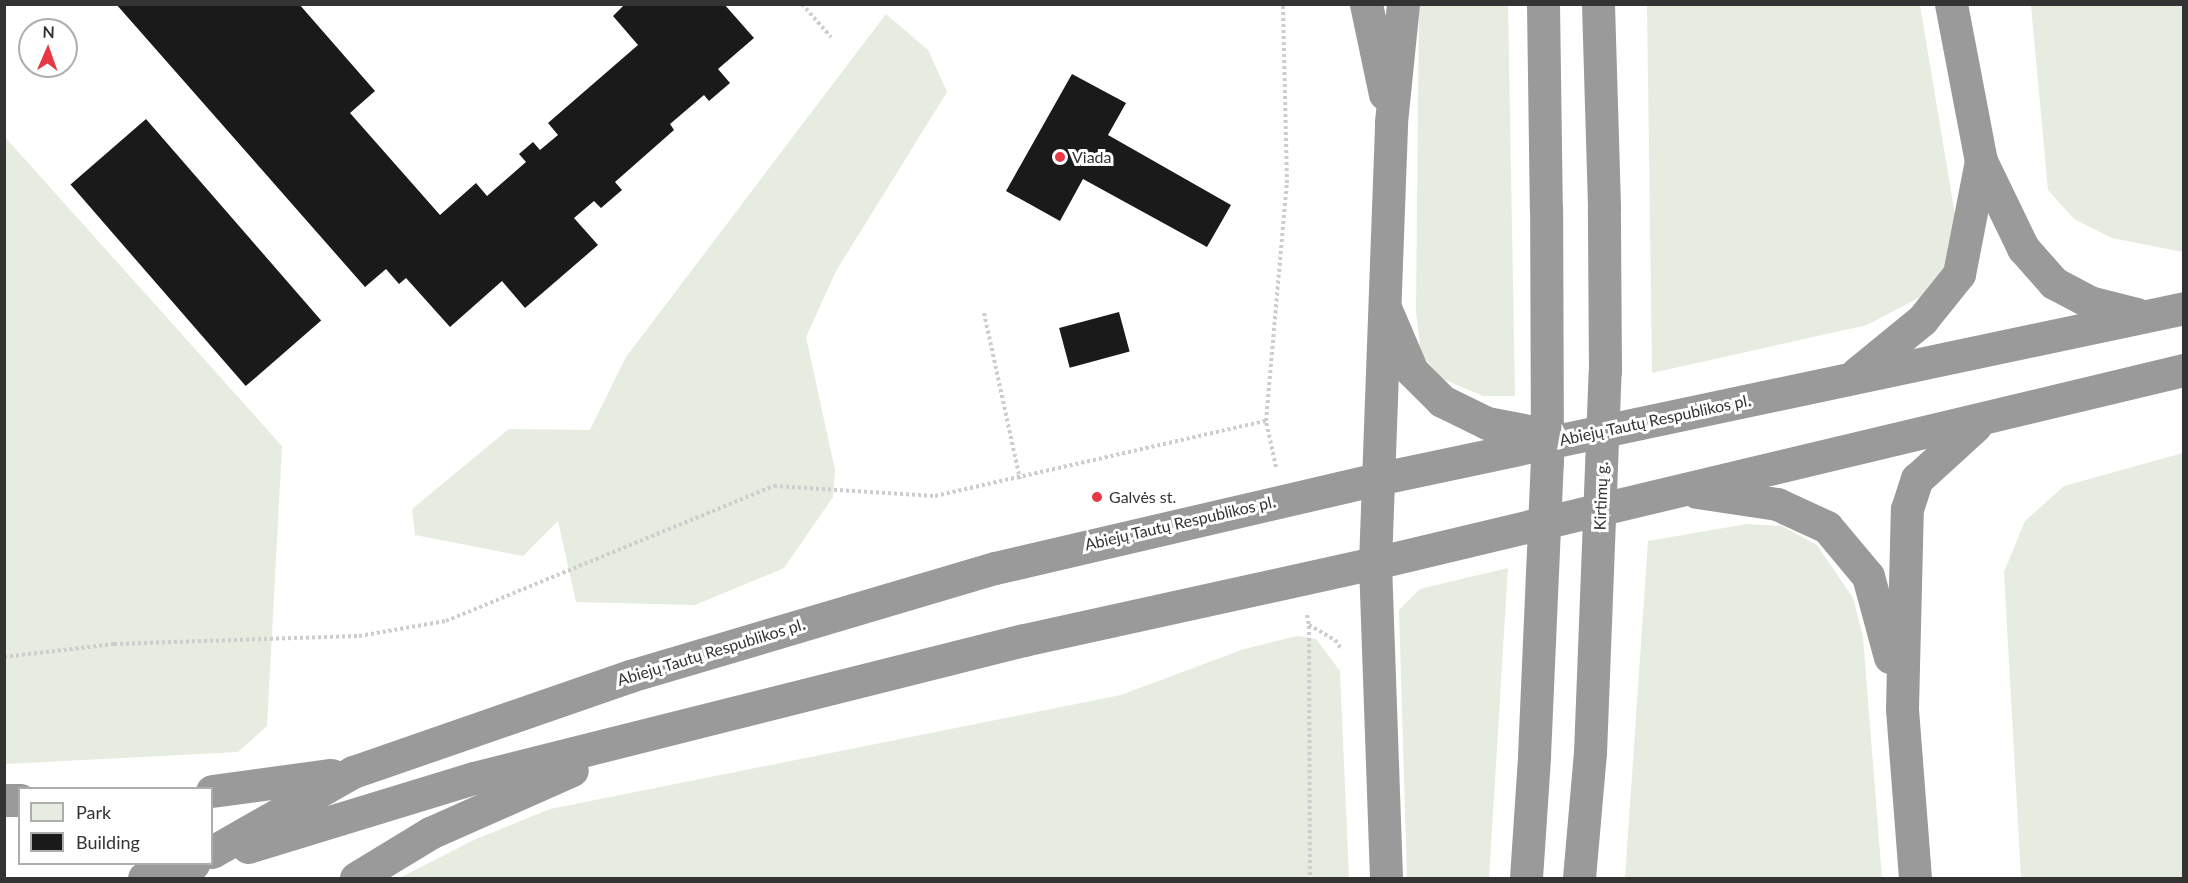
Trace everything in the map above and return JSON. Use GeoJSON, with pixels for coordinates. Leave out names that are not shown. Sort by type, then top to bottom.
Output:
{"type":"FeatureCollection","features":[{"type":"Feature","properties":{"kind":"highway"},"geometry":{"type":"LineString","coordinates":[[1366,4],[1391,123]]}},
{"type":"Feature","properties":{"kind":"highway"},"geometry":{"type":"LineString","coordinates":[[1386,879],[1375,563],[1391,123],[1403,4]]}},
{"type":"Feature","properties":{"kind":"highway"},"geometry":{"type":"LineString","coordinates":[[1526,879],[1534,756],[1547,462],[1543,4]]}},
{"type":"Feature","properties":{"kind":"highway","name":"Kirtimų g."},"geometry":{"type":"LineString","coordinates":[[1580,879],[1590,753],[1605,371],[1604,208],[1598,4]]}},
{"type":"Feature","properties":{"kind":"highway"},"geometry":{"type":"LineString","coordinates":[[1600,66],[1616,4]]}},
{"type":"Feature","properties":{"kind":"highway"},"geometry":{"type":"LineString","coordinates":[[1950,4],[1981,161],[2038,268],[2089,302],[2144,316]]}},
{"type":"Feature","properties":{"kind":"highway"},"geometry":{"type":"LineString","coordinates":[[1852,377],[1922,320],[1959,274],[1981,161]]}},
{"type":"Feature","properties":{"kind":"highway"},"geometry":{"type":"LineString","coordinates":[[1383,303],[1412,371],[1442,401],[1487,423],[1568,438]]}},
{"type":"Feature","properties":{"kind":"highway","name":"Abiejų Tautų Respublikos pl."},"geometry":{"type":"LineString","coordinates":[[213,852],[353,772],[630,676],[872,603],[1112,537],[1377,478],[2184,308]]}},
{"type":"Feature","properties":{"kind":"highway","name":"Abiejų Tautų Respublikos pl."},"geometry":{"type":"LineString","coordinates":[[213,856],[474,778],[642,739],[1024,640],[1375,563],[1680,489],[1984,420],[2184,370]]}},
{"type":"Feature","properties":{"kind":"highway"},"geometry":{"type":"LineString","coordinates":[[1916,879],[1902,708],[1907,509],[1917,479],[1937,456],[1984,420]]}},
{"type":"Feature","properties":{"kind":"highway"},"geometry":{"type":"LineString","coordinates":[[1680,489],[1803,512],[1847,546],[1868,576],[1902,708]]}},
{"type":"Feature","properties":{"kind":"highway"},"geometry":{"type":"LineString","coordinates":[[356,879],[430,833],[642,739]]}},
{"type":"Feature","properties":{"kind":"highway"},"geometry":{"type":"LineString","coordinates":[[213,791],[353,772]]}},
{"type":"Feature","properties":{"kind":"highway","name":"Abiejų Tautų Respublikos pl."},"geometry":{"type":"LineString","coordinates":[[144,879],[185,865]]}},
{"type":"Feature","properties":{"kind":"path"},"geometry":{"type":"LineString","coordinates":[[802,4],[831,37]]}},
{"type":"Feature","properties":{"kind":"path"},"geometry":{"type":"LineString","coordinates":[[1283,4],[1287,183],[1266,421],[1283,499]]}},
{"type":"Feature","properties":{"kind":"path"},"geometry":{"type":"LineString","coordinates":[[984,313],[1020,479]]}},
{"type":"Feature","properties":{"kind":"path"},"geometry":{"type":"LineString","coordinates":[[4,657],[114,644],[370,634],[487,608],[774,486],[935,496],[1020,479],[1266,421]]}},
{"type":"Feature","properties":{"kind":"path"},"geometry":{"type":"LineString","coordinates":[[1301,579],[1309,626],[1310,879]]}},
{"type":"Feature","properties":{"kind":"path"},"geometry":{"type":"LineString","coordinates":[[1309,626],[1335,640],[1346,657]]}},
{"type":"Feature","properties":{"kind":"green space"},"geometry":{"type":"Polygon","coordinates":[[[1419,5],[1508,5],[1515,396],[1483,396],[1443,379],[1421,354],[1416,311],[1419,5]]]}},
{"type":"Feature","properties":{"kind":"green space"},"geometry":{"type":"Polygon","coordinates":[[[1647,5],[1920,5],[1956,221],[1951,260],[1924,295],[1867,325],[1652,373],[1647,5]]]}},
{"type":"Feature","properties":{"kind":"green space"},"geometry":{"type":"Polygon","coordinates":[[[2031,5],[2183,5],[2183,252],[2112,238],[2074,219],[2048,190],[2031,5]]]}},
{"type":"Feature","properties":{"kind":"green space"},"geometry":{"type":"Polygon","coordinates":[[[886,14],[928,50],[947,92],[836,271],[806,337],[835,470],[833,497],[784,568],[695,605],[576,602],[558,521],[523,556],[415,535],[412,509],[509,429],[590,430],[626,357],[886,14]]]}},
{"type":"Feature","properties":{"kind":"green space"},"geometry":{"type":"Polygon","coordinates":[[[4,136],[282,446],[267,726],[238,752],[5,764],[4,136]]]}},
{"type":"Feature","properties":{"kind":"green space"},"geometry":{"type":"Polygon","coordinates":[[[2183,453],[2183,878],[2021,878],[2004,572],[2025,521],[2064,486],[2183,453]]]}},
{"type":"Feature","properties":{"kind":"green space"},"geometry":{"type":"Polygon","coordinates":[[[1747,524],[1782,526],[1817,545],[1853,598],[1863,637],[1882,878],[1625,878],[1648,541],[1747,524]]]}},
{"type":"Feature","properties":{"kind":"green space"},"geometry":{"type":"Polygon","coordinates":[[[1508,568],[1489,878],[1407,878],[1399,610],[1420,589],[1508,568]]]}},
{"type":"Feature","properties":{"kind":"green space"},"geometry":{"type":"Polygon","coordinates":[[[1297,636],[1316,639],[1340,671],[1349,878],[399,878],[476,839],[550,809],[1121,695],[1244,649],[1297,636]]]}},
{"type":"Feature","properties":{"kind":"building"},"geometry":{"type":"Polygon","coordinates":[[[116,4],[299,4],[375,91],[350,113],[440,215],[476,183],[487,196],[526,162],[519,154],[533,142],[540,150],[558,135],[548,123],[638,45],[613,16],[625,4],[724,4],[754,38],[718,69],[730,83],[709,101],[704,95],[670,124],[674,130],[615,182],[622,190],[601,208],[594,201],[574,218],[598,245],[525,308],[502,281],[450,327],[406,278],[399,284],[386,269],[365,287],[116,4]]]}},
{"type":"Feature","properties":{"kind":"building"},"geometry":{"type":"Polygon","coordinates":[[[1072,74],[1126,103],[1108,135],[1231,205],[1207,247],[1083,179],[1060,221],[1006,191],[1072,74]]]}},
{"type":"Feature","properties":{"kind":"building"},"geometry":{"type":"Polygon","coordinates":[[[146,119],[321,321],[246,386],[71,185],[146,119]]]}},
{"type":"Feature","properties":{"kind":"building"},"geometry":{"type":"Polygon","coordinates":[[[1119,312],[1130,352],[1070,368],[1059,328],[1119,312]]]}},
{"type":"Feature","properties":{"kind":"place","name":"Viada"},"geometry":{"type":"Point","coordinates":[1060,157]}},
{"type":"Feature","properties":{"kind":"place","name":"Galvės st."},"geometry":{"type":"Point","coordinates":[1097,497]}}]}
